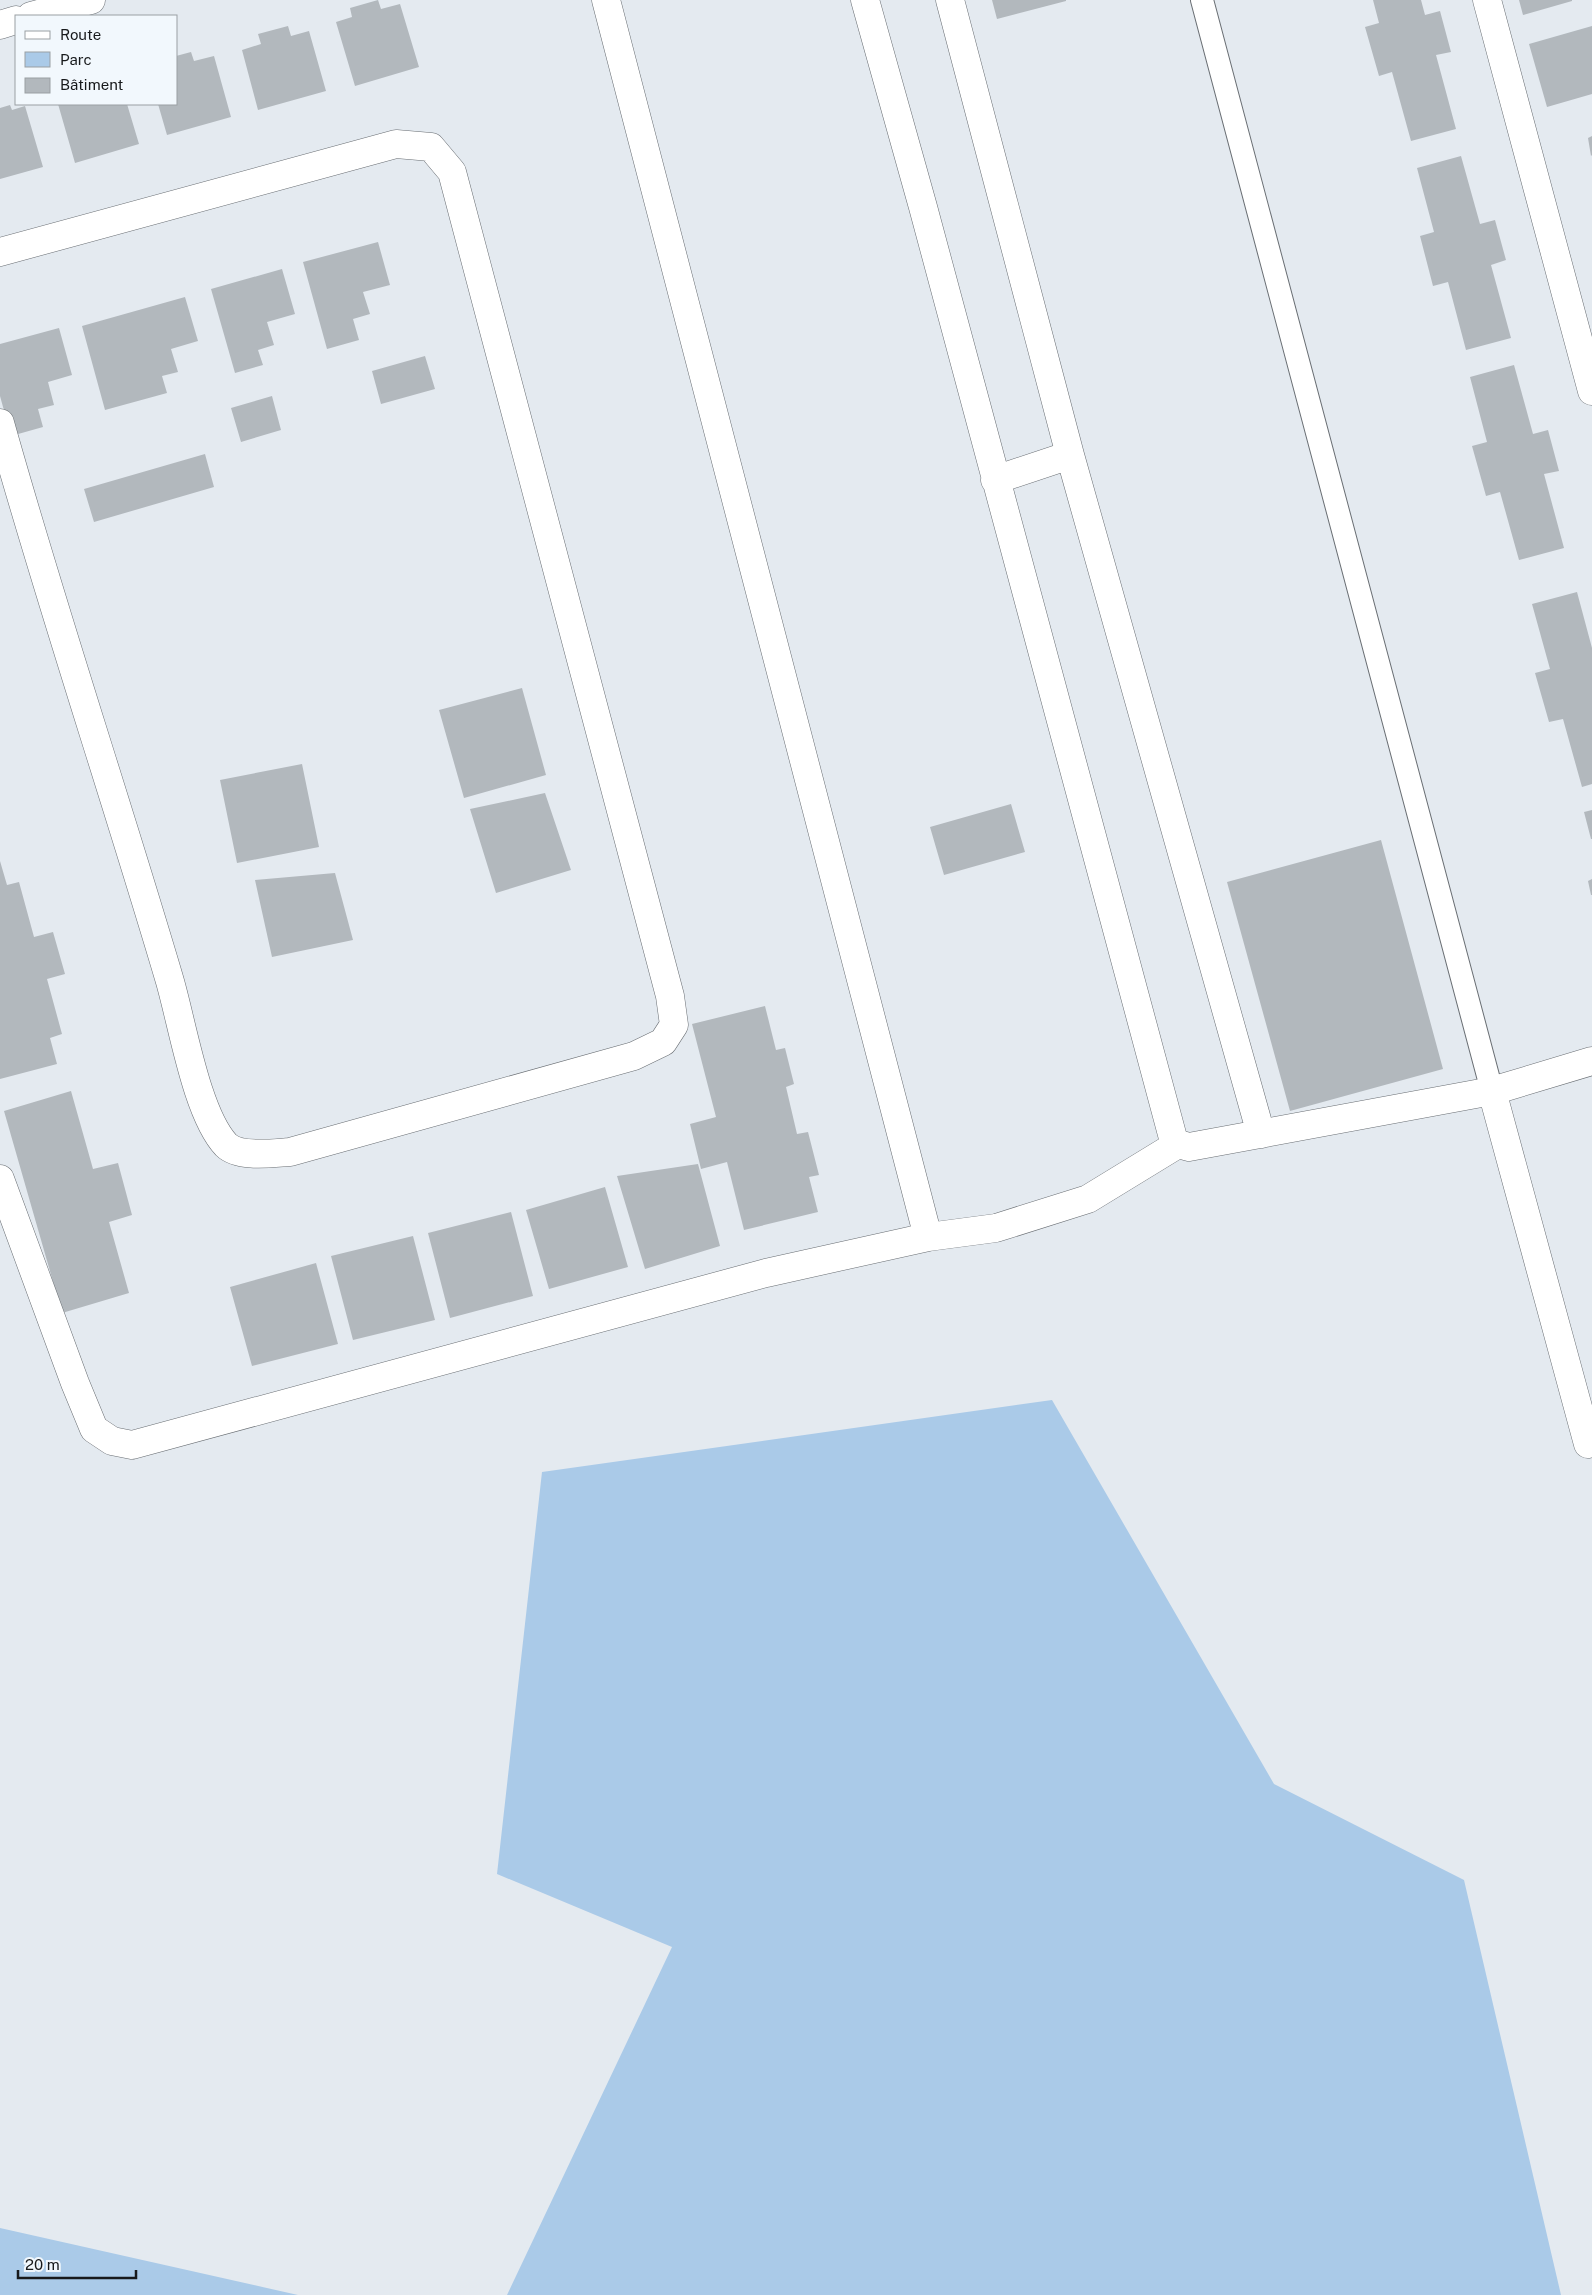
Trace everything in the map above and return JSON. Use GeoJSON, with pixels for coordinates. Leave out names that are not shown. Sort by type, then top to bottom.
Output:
{"type":"FeatureCollection","features":[{"type":"Feature","properties":{"kind":"street"},"geometry":{"type":"LineString","coordinates":[[35,15],[91,0]]}},
{"type":"Feature","properties":{"kind":"street"},"geometry":{"type":"LineString","coordinates":[[606,0],[928,1237]]}},
{"type":"Feature","properties":{"kind":"street"},"geometry":{"type":"LineString","coordinates":[[865,0],[1168,1126],[1173,1138],[1178,1144],[1189,1147],[1260,1134],[1492,1091],[1592,1061]]}},
{"type":"Feature","properties":{"kind":"street"},"geometry":{"type":"LineString","coordinates":[[950,0],[1070,455],[1260,1134]]}},
{"type":"Feature","properties":{"kind":"street"},"geometry":{"type":"LineString","coordinates":[[1487,0],[1592,391]]}},
{"type":"Feature","properties":{"kind":"street"},"geometry":{"type":"LineString","coordinates":[[0,25],[15,20]]}},
{"type":"Feature","properties":{"kind":"street"},"geometry":{"type":"LineString","coordinates":[[0,252],[396,144],[431,147],[452,172],[670,996],[674,1025],[663,1042],[634,1056],[290,1152],[254,1155],[227,1146],[205,1111],[169,978],[32,536],[0,422]]}},
{"type":"Feature","properties":{"kind":"street"},"geometry":{"type":"LineString","coordinates":[[995,480],[1070,455]]}},
{"type":"Feature","properties":{"kind":"street"},"geometry":{"type":"LineString","coordinates":[[1492,1091],[1588,1444]]}},
{"type":"Feature","properties":{"kind":"street"},"geometry":{"type":"LineString","coordinates":[[0,1180],[75,1383],[94,1428],[112,1441],[132,1445],[757,1276],[928,1237],[996,1228],[1088,1199],[1178,1144]]}},
{"type":"Feature","properties":{"kind":"lane"},"geometry":{"type":"LineString","coordinates":[[1202,0],[1492,1091]]}},
{"type":"Feature","properties":{"kind":"green space"},"geometry":{"type":"Polygon","coordinates":[[[1052,1400],[1274,1784],[1464,1880],[1561,2295],[507,2295],[672,1947],[497,1874],[542,1472],[1052,1400]]]}},
{"type":"Feature","properties":{"kind":"green space"},"geometry":{"type":"Polygon","coordinates":[[[0,2228],[298,2295],[0,2295],[0,2228]]]}},
{"type":"Feature","properties":{"kind":"building"},"geometry":{"type":"Polygon","coordinates":[[[378,0],[381,9],[400,4],[419,67],[355,86],[336,22],[352,17],[350,8],[378,0]]]}},
{"type":"Feature","properties":{"kind":"building"},"geometry":{"type":"Polygon","coordinates":[[[992,0],[1066,0],[1066,1],[997,19],[992,0]]]}},
{"type":"Feature","properties":{"kind":"building"},"geometry":{"type":"Polygon","coordinates":[[[1373,0],[1421,0],[1425,15],[1440,11],[1451,52],[1436,55],[1456,129],[1411,141],[1392,72],[1379,76],[1365,27],[1379,23],[1373,0]]]}},
{"type":"Feature","properties":{"kind":"building"},"geometry":{"type":"Polygon","coordinates":[[[1519,0],[1572,0],[1572,1],[1523,15],[1519,0]]]}},
{"type":"Feature","properties":{"kind":"building"},"geometry":{"type":"Polygon","coordinates":[[[288,26],[291,36],[309,31],[326,91],[258,110],[242,50],[261,44],[258,34],[288,26]]]}},
{"type":"Feature","properties":{"kind":"building"},"geometry":{"type":"Polygon","coordinates":[[[1592,26],[1592,94],[1547,107],[1529,44],[1592,26]]]}},
{"type":"Feature","properties":{"kind":"building"},"geometry":{"type":"Polygon","coordinates":[[[191,52],[194,61],[214,56],[231,117],[167,135],[158,105],[178,105],[178,55],[191,52]]]}},
{"type":"Feature","properties":{"kind":"building"},"geometry":{"type":"Polygon","coordinates":[[[10,105],[12,110],[25,106],[43,167],[0,179],[0,108],[10,105]]]}},
{"type":"Feature","properties":{"kind":"building"},"geometry":{"type":"Polygon","coordinates":[[[58,105],[127,105],[139,144],[75,163],[58,105]]]}},
{"type":"Feature","properties":{"kind":"building"},"geometry":{"type":"Polygon","coordinates":[[[1592,136],[1592,155],[1591,156],[1588,138],[1592,136]]]}},
{"type":"Feature","properties":{"kind":"building"},"geometry":{"type":"Polygon","coordinates":[[[1461,156],[1480,224],[1495,220],[1506,260],[1491,265],[1511,338],[1466,350],[1448,282],[1433,286],[1420,236],[1434,232],[1417,168],[1461,156]]]}},
{"type":"Feature","properties":{"kind":"building"},"geometry":{"type":"Polygon","coordinates":[[[378,242],[390,285],[363,292],[370,314],[353,319],[359,340],[327,349],[303,262],[378,242]]]}},
{"type":"Feature","properties":{"kind":"building"},"geometry":{"type":"Polygon","coordinates":[[[282,269],[295,314],[267,322],[274,345],[258,350],[263,365],[235,373],[211,289],[282,269]]]}},
{"type":"Feature","properties":{"kind":"building"},"geometry":{"type":"Polygon","coordinates":[[[185,297],[198,341],[171,349],[178,372],[162,376],[167,393],[105,410],[82,326],[185,297]]]}},
{"type":"Feature","properties":{"kind":"building"},"geometry":{"type":"Polygon","coordinates":[[[59,328],[72,375],[48,382],[54,405],[38,409],[43,427],[11,436],[0,396],[0,344],[59,328]]]}},
{"type":"Feature","properties":{"kind":"building"},"geometry":{"type":"Polygon","coordinates":[[[425,356],[435,389],[381,404],[372,371],[425,356]]]}},
{"type":"Feature","properties":{"kind":"building"},"geometry":{"type":"Polygon","coordinates":[[[1514,365],[1533,434],[1548,430],[1559,471],[1544,474],[1564,548],[1519,560],[1500,492],[1486,496],[1472,446],[1487,442],[1470,377],[1514,365]]]}},
{"type":"Feature","properties":{"kind":"building"},"geometry":{"type":"Polygon","coordinates":[[[272,396],[281,430],[241,442],[231,408],[272,396]]]}},
{"type":"Feature","properties":{"kind":"building"},"geometry":{"type":"Polygon","coordinates":[[[205,454],[214,487],[94,522],[84,489],[205,454]]]}},
{"type":"Feature","properties":{"kind":"building"},"geometry":{"type":"Polygon","coordinates":[[[1577,592],[1592,648],[1592,784],[1582,787],[1563,719],[1549,722],[1535,673],[1550,669],[1532,604],[1577,592]]]}},
{"type":"Feature","properties":{"kind":"building"},"geometry":{"type":"Polygon","coordinates":[[[522,688],[546,775],[464,798],[439,710],[522,688]]]}},
{"type":"Feature","properties":{"kind":"building"},"geometry":{"type":"Polygon","coordinates":[[[302,764],[319,847],[237,863],[220,780],[302,764]]]}},
{"type":"Feature","properties":{"kind":"building"},"geometry":{"type":"Polygon","coordinates":[[[545,793],[571,870],[496,893],[470,809],[545,793]]]}},
{"type":"Feature","properties":{"kind":"building"},"geometry":{"type":"Polygon","coordinates":[[[1011,804],[1025,852],[944,875],[930,827],[1011,804]]]}},
{"type":"Feature","properties":{"kind":"building"},"geometry":{"type":"Polygon","coordinates":[[[1592,810],[1592,839],[1591,839],[1584,812],[1592,810]]]}},
{"type":"Feature","properties":{"kind":"building"},"geometry":{"type":"Polygon","coordinates":[[[1381,840],[1443,1069],[1290,1111],[1227,882],[1381,840]]]}},
{"type":"Feature","properties":{"kind":"building"},"geometry":{"type":"Polygon","coordinates":[[[0,861],[7,885],[19,882],[34,937],[53,932],[65,974],[47,979],[62,1034],[50,1038],[57,1064],[0,1079],[0,861]]]}},
{"type":"Feature","properties":{"kind":"building"},"geometry":{"type":"Polygon","coordinates":[[[335,873],[353,940],[272,957],[255,880],[335,873]]]}},
{"type":"Feature","properties":{"kind":"building"},"geometry":{"type":"Polygon","coordinates":[[[1592,879],[1592,895],[1591,895],[1588,881],[1592,879]]]}},
{"type":"Feature","properties":{"kind":"building"},"geometry":{"type":"Polygon","coordinates":[[[765,1006],[776,1050],[785,1048],[794,1084],[786,1087],[797,1134],[808,1132],[819,1175],[809,1177],[818,1212],[744,1230],[727,1162],[701,1169],[690,1124],[716,1117],[692,1024],[765,1006]]]}},
{"type":"Feature","properties":{"kind":"building"},"geometry":{"type":"Polygon","coordinates":[[[71,1091],[93,1169],[118,1163],[132,1215],[109,1222],[129,1293],[62,1313],[4,1111],[71,1091]]]}},
{"type":"Feature","properties":{"kind":"building"},"geometry":{"type":"Polygon","coordinates":[[[698,1164],[720,1246],[645,1269],[617,1176],[698,1164]]]}},
{"type":"Feature","properties":{"kind":"building"},"geometry":{"type":"Polygon","coordinates":[[[605,1187],[628,1267],[549,1289],[526,1210],[605,1187]]]}},
{"type":"Feature","properties":{"kind":"building"},"geometry":{"type":"Polygon","coordinates":[[[511,1212],[533,1296],[450,1318],[428,1233],[511,1212]]]}},
{"type":"Feature","properties":{"kind":"building"},"geometry":{"type":"Polygon","coordinates":[[[413,1236],[435,1320],[353,1340],[331,1256],[413,1236]]]}},
{"type":"Feature","properties":{"kind":"building"},"geometry":{"type":"Polygon","coordinates":[[[316,1263],[338,1344],[252,1366],[230,1287],[316,1263]]]}}]}
